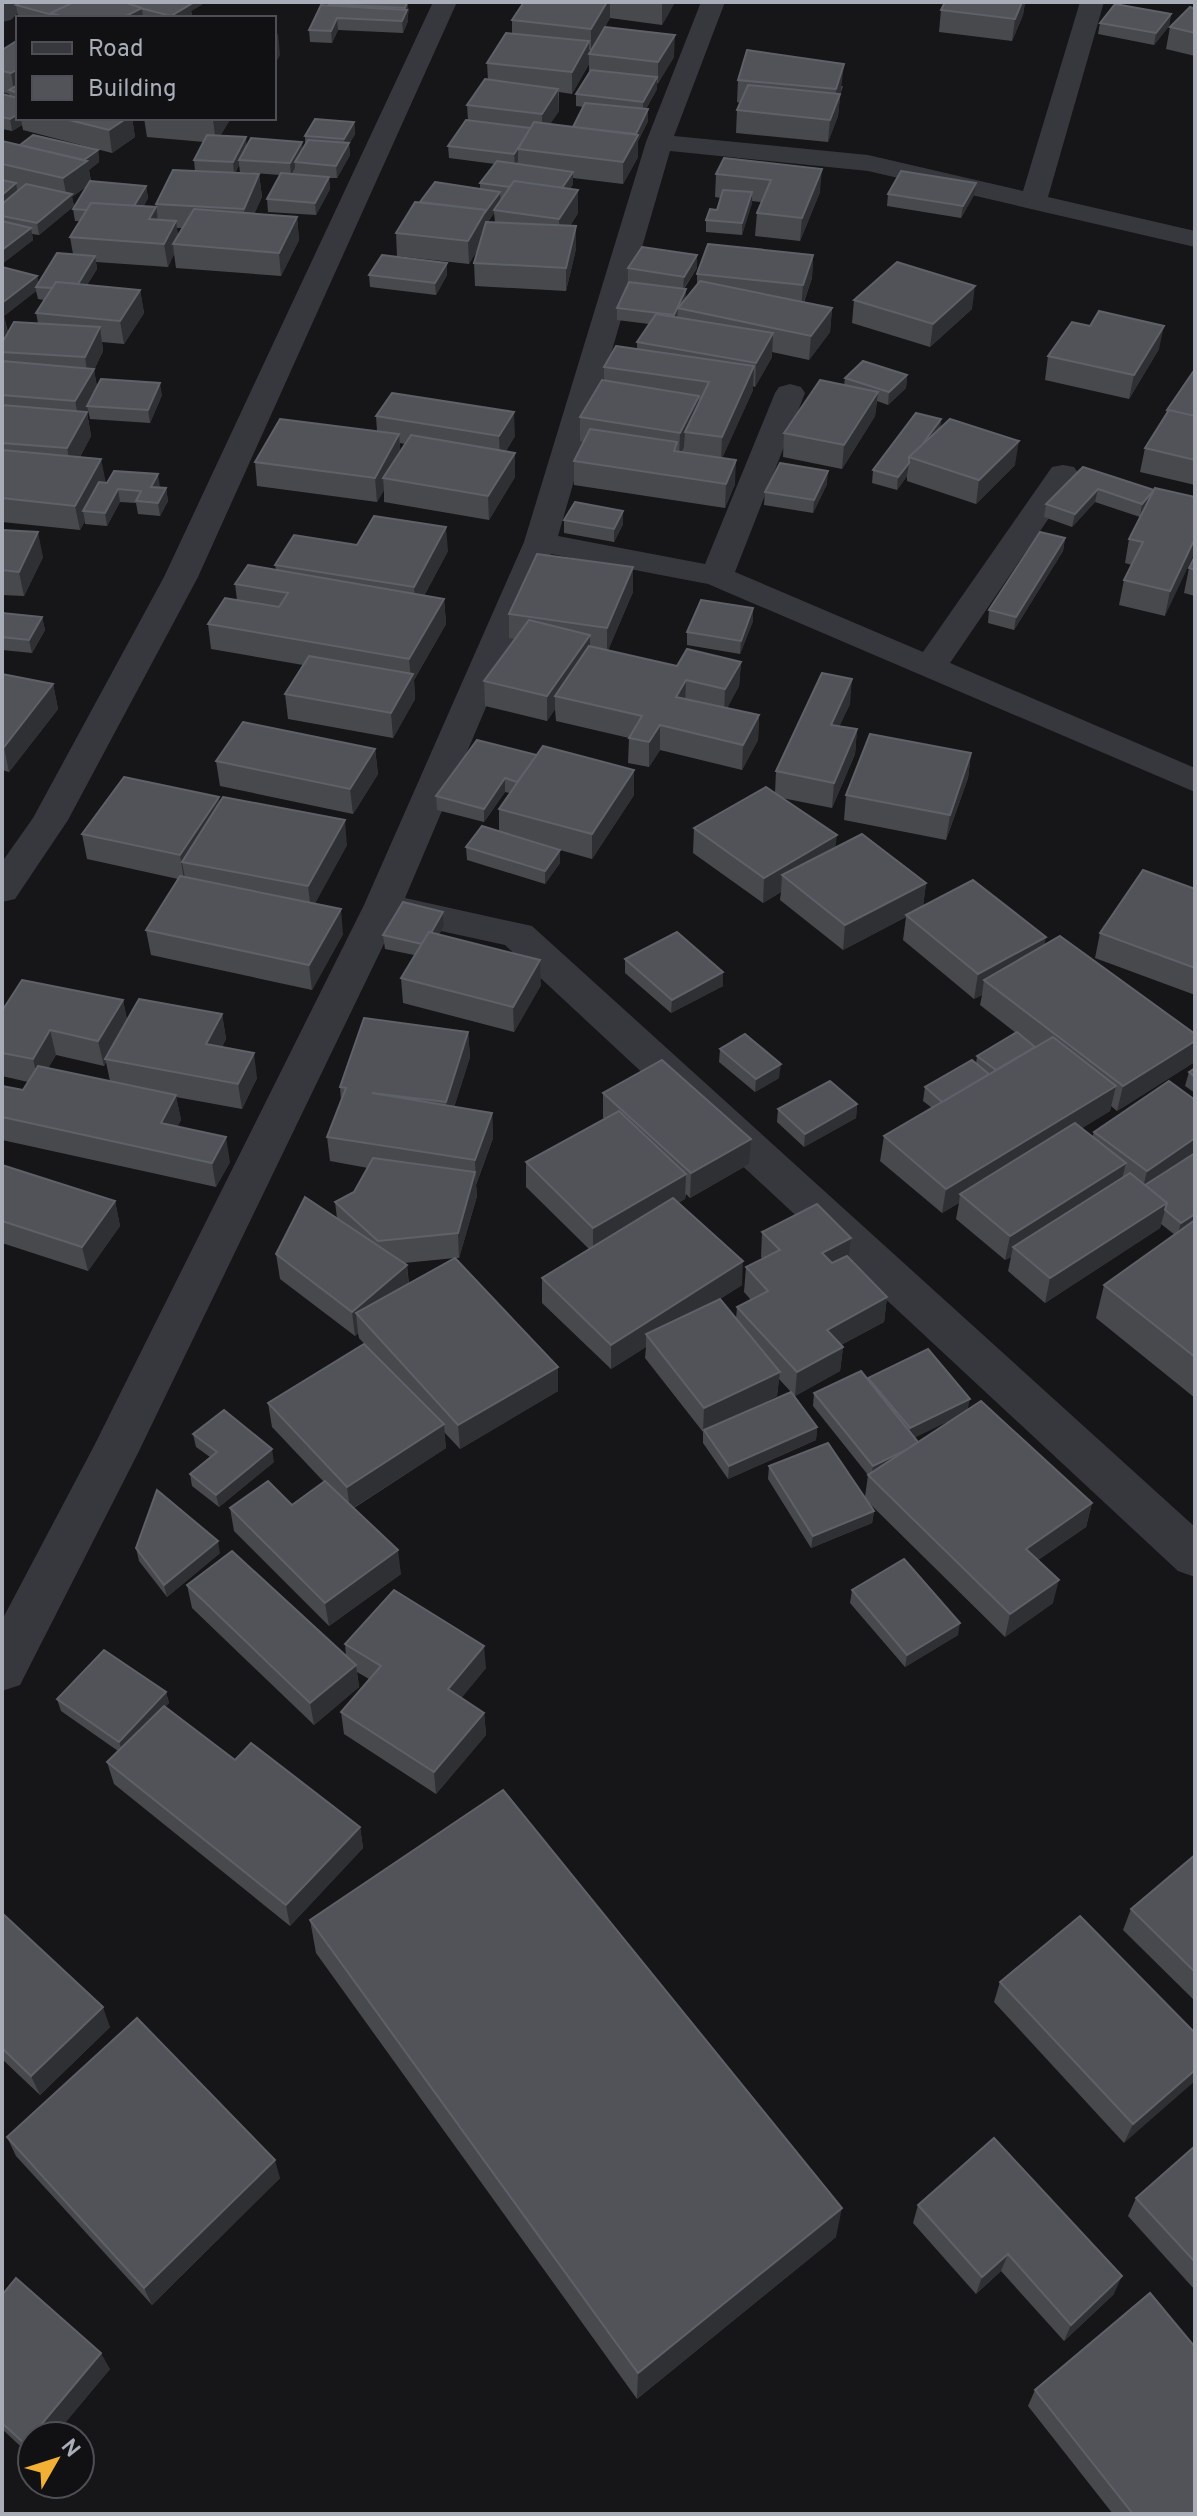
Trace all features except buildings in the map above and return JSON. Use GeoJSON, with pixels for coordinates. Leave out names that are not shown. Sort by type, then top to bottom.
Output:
{"type":"FeatureCollection","features":[{"type":"Feature","properties":{"kind":"street"},"geometry":{"type":"LineString","coordinates":[[2,15],[17,2]]}},
{"type":"Feature","properties":{"kind":"street"},"geometry":{"type":"LineString","coordinates":[[2,890],[50,820],[181,577],[445,2]]}},
{"type":"Feature","properties":{"kind":"street"},"geometry":{"type":"LineString","coordinates":[[2,1669],[121,1439],[383,905],[540,542],[659,142],[713,2]]}},
{"type":"Feature","properties":{"kind":"street"},"geometry":{"type":"LineString","coordinates":[[1033,201],[1092,2]]}},
{"type":"Feature","properties":{"kind":"street"},"geometry":{"type":"LineString","coordinates":[[659,142],[868,163],[1195,239]]}},
{"type":"Feature","properties":{"kind":"street"},"geometry":{"type":"LineString","coordinates":[[717,576],[790,393]]}},
{"type":"Feature","properties":{"kind":"street"},"geometry":{"type":"LineString","coordinates":[[929,668],[1063,474]]}},
{"type":"Feature","properties":{"kind":"street"},"geometry":{"type":"LineString","coordinates":[[540,542],[717,576],[1195,781]]}},
{"type":"Feature","properties":{"kind":"street"},"geometry":{"type":"LineString","coordinates":[[383,905],[518,935],[1195,1557]]}}]}
